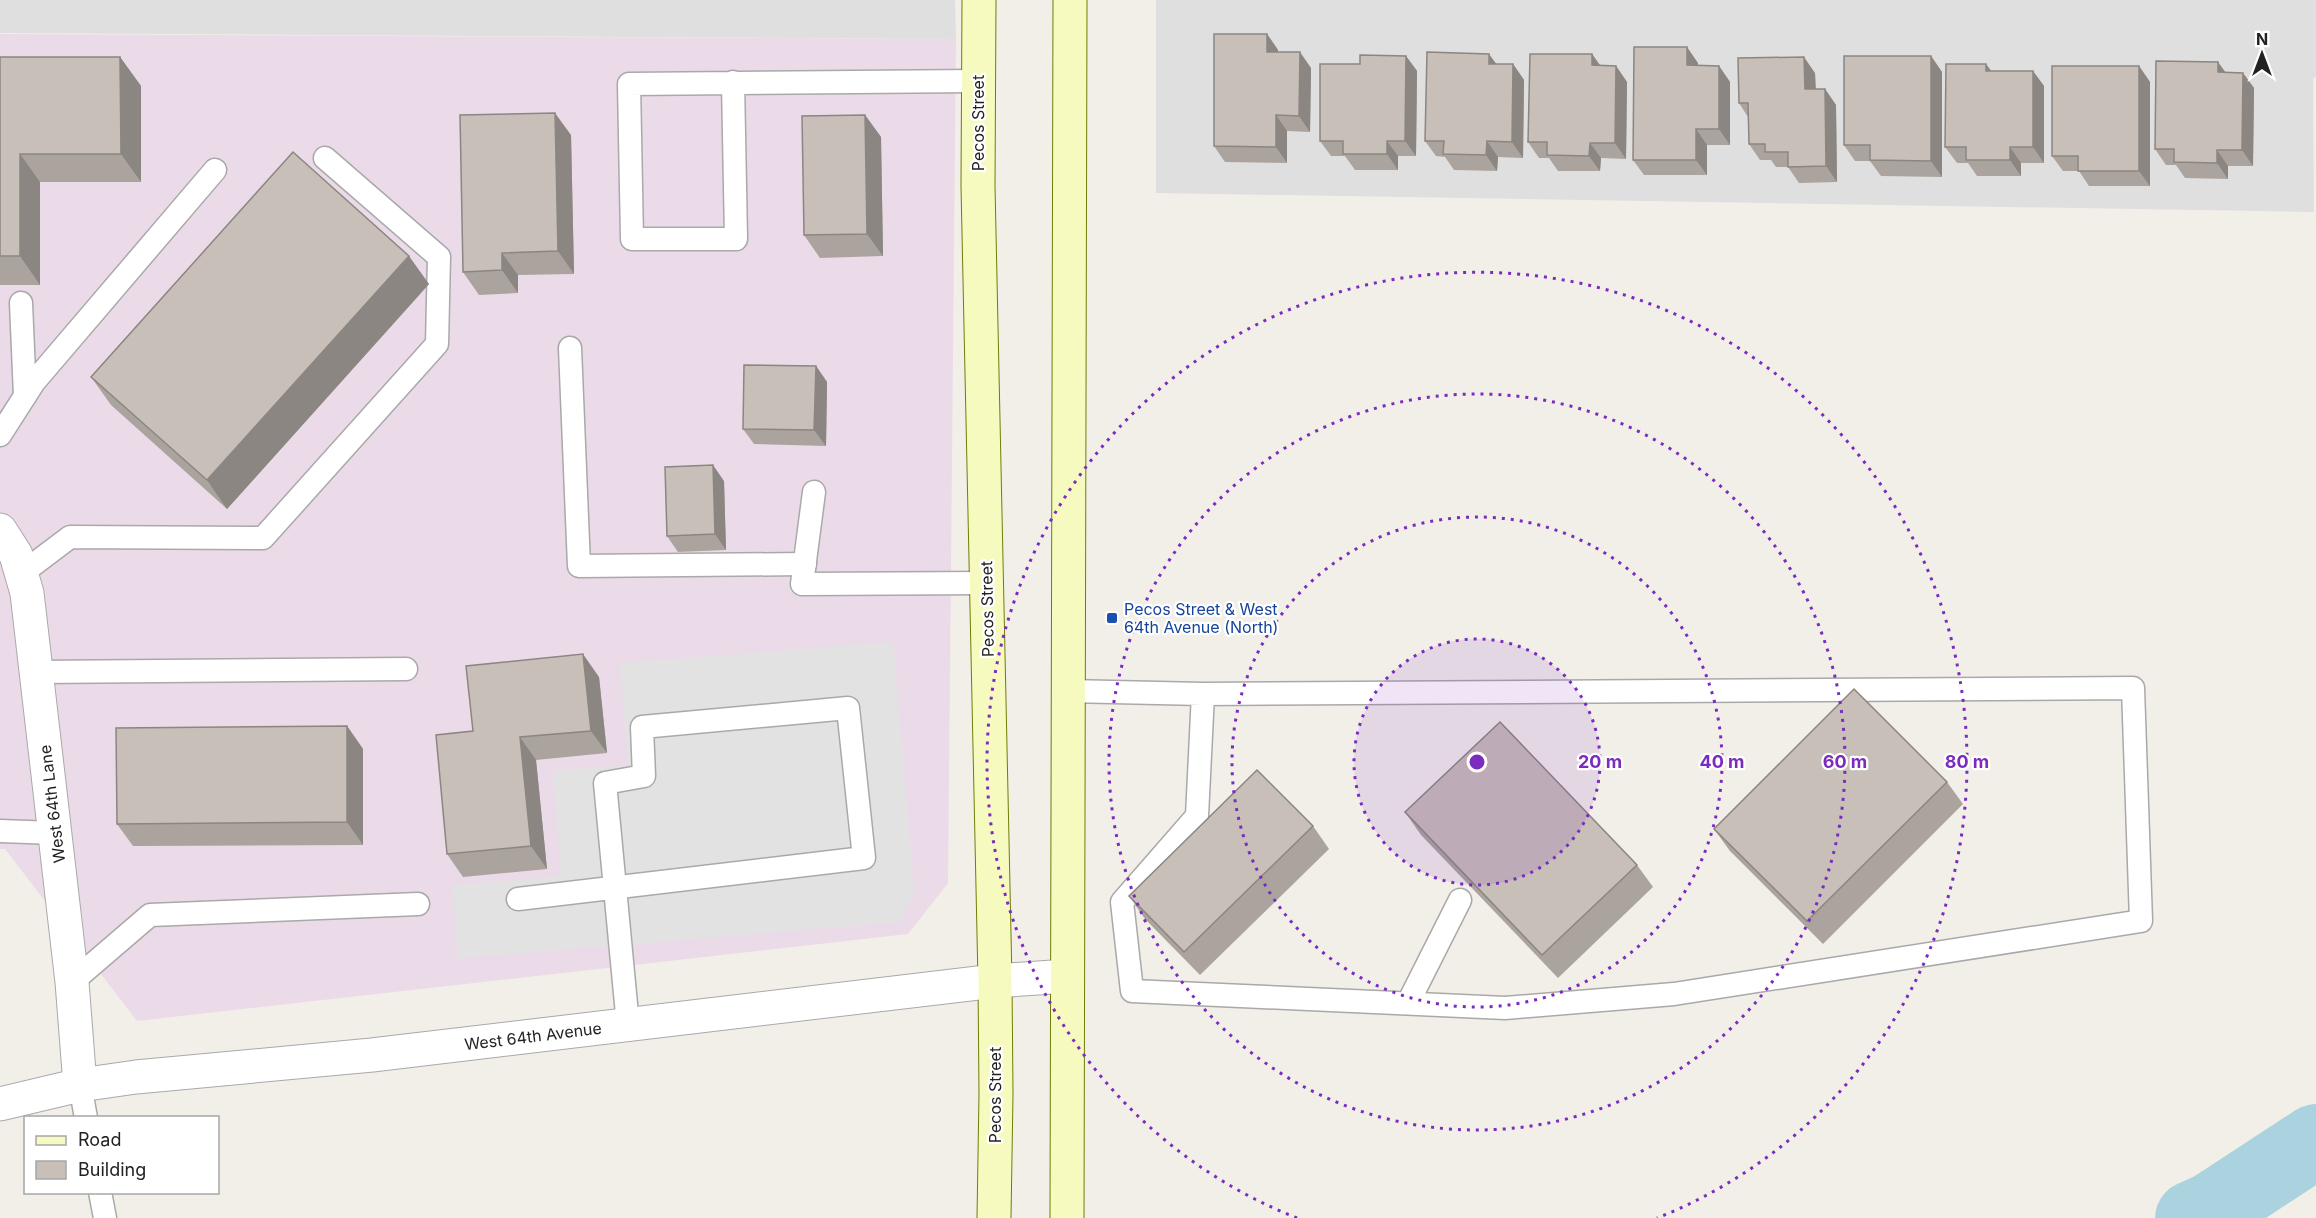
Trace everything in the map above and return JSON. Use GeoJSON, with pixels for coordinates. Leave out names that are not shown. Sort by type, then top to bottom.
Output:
{"type":"FeatureCollection","features":[{"type":"Feature","properties":{"kind":"main road","name":"Pecos Street"},"geometry":{"type":"LineString","coordinates":[[979,0],[978,186],[995,981],[994,1218]]}},
{"type":"Feature","properties":{"kind":"main road"},"geometry":{"type":"LineString","coordinates":[[1067,1218],[1070,0]]}},
{"type":"Feature","properties":{"kind":"street","name":"West 64th Lane"},"geometry":{"type":"LineString","coordinates":[[0,530],[16,555],[27,593],[72,982],[80,1085]]}},
{"type":"Feature","properties":{"kind":"street","name":"West 64th Avenue"},"geometry":{"type":"LineString","coordinates":[[0,1104],[80,1085],[136,1077],[372,1055],[995,981],[1067,976]]}},
{"type":"Feature","properties":{"kind":"lane"},"geometry":{"type":"LineString","coordinates":[[733,82],[736,239],[632,239],[629,84],[733,82],[978,81]]}},
{"type":"Feature","properties":{"kind":"lane"},"geometry":{"type":"LineString","coordinates":[[21,574],[70,537],[263,538],[437,344],[439,257],[325,158]]}},
{"type":"Feature","properties":{"kind":"lane"},"geometry":{"type":"LineString","coordinates":[[4,422],[34,382],[215,170]]}},
{"type":"Feature","properties":{"kind":"lane"},"geometry":{"type":"LineString","coordinates":[[21,303],[25,396]]}},
{"type":"Feature","properties":{"kind":"lane"},"geometry":{"type":"LineString","coordinates":[[570,348],[579,566],[805,564]]}},
{"type":"Feature","properties":{"kind":"lane"},"geometry":{"type":"LineString","coordinates":[[814,492],[802,584],[986,583]]}},
{"type":"Feature","properties":{"kind":"lane"},"geometry":{"type":"LineString","coordinates":[[36,672],[406,669]]}},
{"type":"Feature","properties":{"kind":"lane"},"geometry":{"type":"LineString","coordinates":[[1067,691],[1203,694],[2133,688],[2141,921],[1674,994],[1505,1008],[1132,992],[1122,902],[1197,816],[1203,694]]}},
{"type":"Feature","properties":{"kind":"lane"},"geometry":{"type":"LineString","coordinates":[[518,899],[615,887],[864,858],[848,708],[642,727],[644,776],[605,783],[615,887],[628,1025]]}},
{"type":"Feature","properties":{"kind":"lane"},"geometry":{"type":"LineString","coordinates":[[0,831],[55,833]]}},
{"type":"Feature","properties":{"kind":"lane"},"geometry":{"type":"LineString","coordinates":[[1408,1003],[1460,900]]}},
{"type":"Feature","properties":{"kind":"lane"},"geometry":{"type":"LineString","coordinates":[[72,982],[150,915],[418,904]]}},
{"type":"Feature","properties":{"kind":"lane"},"geometry":{"type":"LineString","coordinates":[[80,1085],[86,1116]]}},
{"type":"Feature","properties":{"kind":"lane"},"geometry":{"type":"LineString","coordinates":[[100,1194],[105,1218]]}},
{"type":"Feature","properties":{"kind":"shaded area"},"geometry":{"type":"Polygon","coordinates":[[[0,0],[955,0],[956,39],[0,33],[0,0]]]}},
{"type":"Feature","properties":{"kind":"shaded area"},"geometry":{"type":"Polygon","coordinates":[[[1156,0],[2316,0],[2316,77],[2313,78],[2314,212],[1156,193],[1156,0]]]}},
{"type":"Feature","properties":{"kind":"shaded area"},"geometry":{"type":"Polygon","coordinates":[[[0,34],[956,39],[948,883],[908,934],[137,1021],[5,849],[0,849],[0,34]]]}},
{"type":"Feature","properties":{"kind":"shaded area"},"geometry":{"type":"Polygon","coordinates":[[[893,642],[914,893],[900,922],[458,958],[452,885],[561,876],[553,771],[628,765],[620,663],[893,642]]]}},
{"type":"Feature","properties":{"kind":"building"},"geometry":{"type":"Polygon","coordinates":[[[1214,34],[1267,34],[1267,52],[1300,52],[1299,116],[1276,115],[1276,147],[1214,146],[1214,34]]]}},
{"type":"Feature","properties":{"kind":"building"},"geometry":{"type":"Polygon","coordinates":[[[1634,47],[1687,47],[1687,65],[1719,66],[1719,129],[1696,129],[1696,160],[1633,160],[1634,47]]]}},
{"type":"Feature","properties":{"kind":"building"},"geometry":{"type":"Polygon","coordinates":[[[1427,52],[1489,54],[1489,64],[1513,64],[1512,142],[1487,141],[1486,155],[1443,154],[1444,141],[1425,141],[1427,52]]]}},
{"type":"Feature","properties":{"kind":"building"},"geometry":{"type":"Polygon","coordinates":[[[1530,54],[1592,54],[1592,65],[1616,66],[1615,143],[1590,143],[1589,156],[1547,155],[1547,142],[1528,142],[1530,54]]]}},
{"type":"Feature","properties":{"kind":"building"},"geometry":{"type":"Polygon","coordinates":[[[1360,55],[1406,56],[1405,141],[1387,141],[1387,154],[1343,154],[1343,141],[1320,141],[1320,64],[1360,64],[1360,55]]]}},
{"type":"Feature","properties":{"kind":"building"},"geometry":{"type":"Polygon","coordinates":[[[1844,56],[1931,56],[1931,161],[1870,160],[1870,145],[1844,145],[1844,56]]]}},
{"type":"Feature","properties":{"kind":"building"},"geometry":{"type":"Polygon","coordinates":[[[0,57],[120,57],[121,154],[20,154],[20,256],[0,256],[0,57]]]}},
{"type":"Feature","properties":{"kind":"building"},"geometry":{"type":"Polygon","coordinates":[[[1804,57],[1805,89],[1825,89],[1826,166],[1788,167],[1788,152],[1765,152],[1765,144],[1749,144],[1748,103],[1739,103],[1738,58],[1804,57]]]}},
{"type":"Feature","properties":{"kind":"building"},"geometry":{"type":"Polygon","coordinates":[[[2156,61],[2218,62],[2218,72],[2243,73],[2242,150],[2217,150],[2217,163],[2174,162],[2174,149],[2155,149],[2156,61]]]}},
{"type":"Feature","properties":{"kind":"building"},"geometry":{"type":"Polygon","coordinates":[[[1946,64],[1986,64],[1986,71],[2033,71],[2033,147],[2010,147],[2010,160],[1966,160],[1966,147],[1945,147],[1946,64]]]}},
{"type":"Feature","properties":{"kind":"building"},"geometry":{"type":"Polygon","coordinates":[[[2052,66],[2139,66],[2139,171],[2078,171],[2078,156],[2052,156],[2052,66]]]}},
{"type":"Feature","properties":{"kind":"building"},"geometry":{"type":"Polygon","coordinates":[[[555,113],[558,251],[502,253],[502,270],[463,272],[460,115],[555,113]]]}},
{"type":"Feature","properties":{"kind":"building"},"geometry":{"type":"Polygon","coordinates":[[[865,115],[867,234],[804,235],[802,116],[865,115]]]}},
{"type":"Feature","properties":{"kind":"building"},"geometry":{"type":"Polygon","coordinates":[[[293,152],[409,256],[207,480],[91,377],[293,152]]]}},
{"type":"Feature","properties":{"kind":"building"},"geometry":{"type":"Polygon","coordinates":[[[744,365],[816,366],[814,430],[743,429],[744,365]]]}},
{"type":"Feature","properties":{"kind":"building"},"geometry":{"type":"Polygon","coordinates":[[[713,465],[715,534],[667,536],[665,467],[713,465]]]}},
{"type":"Feature","properties":{"kind":"building"},"geometry":{"type":"Polygon","coordinates":[[[583,654],[591,731],[520,737],[531,846],[447,854],[436,735],[473,731],[466,666],[583,654]]]}},
{"type":"Feature","properties":{"kind":"building"},"geometry":{"type":"Polygon","coordinates":[[[1854,689],[1947,782],[1807,921],[1714,829],[1854,689]]]}},
{"type":"Feature","properties":{"kind":"building"},"geometry":{"type":"Polygon","coordinates":[[[1500,722],[1637,865],[1542,955],[1405,812],[1500,722]]]}},
{"type":"Feature","properties":{"kind":"building"},"geometry":{"type":"Polygon","coordinates":[[[347,726],[347,822],[117,824],[116,728],[347,726]]]}},
{"type":"Feature","properties":{"kind":"building"},"geometry":{"type":"Polygon","coordinates":[[[1257,770],[1313,826],[1184,952],[1129,896],[1257,770]]]}},
{"type":"Feature","properties":{"kind":"waterway"},"geometry":{"type":"LineString","coordinates":[[2192,1218],[2212,1209],[2316,1141]]}},
{"type":"Feature","properties":{"kind":"place","name":"Pecos Street & West 64th Avenue (North)"},"geometry":{"type":"Point","coordinates":[1112,618]}}]}
